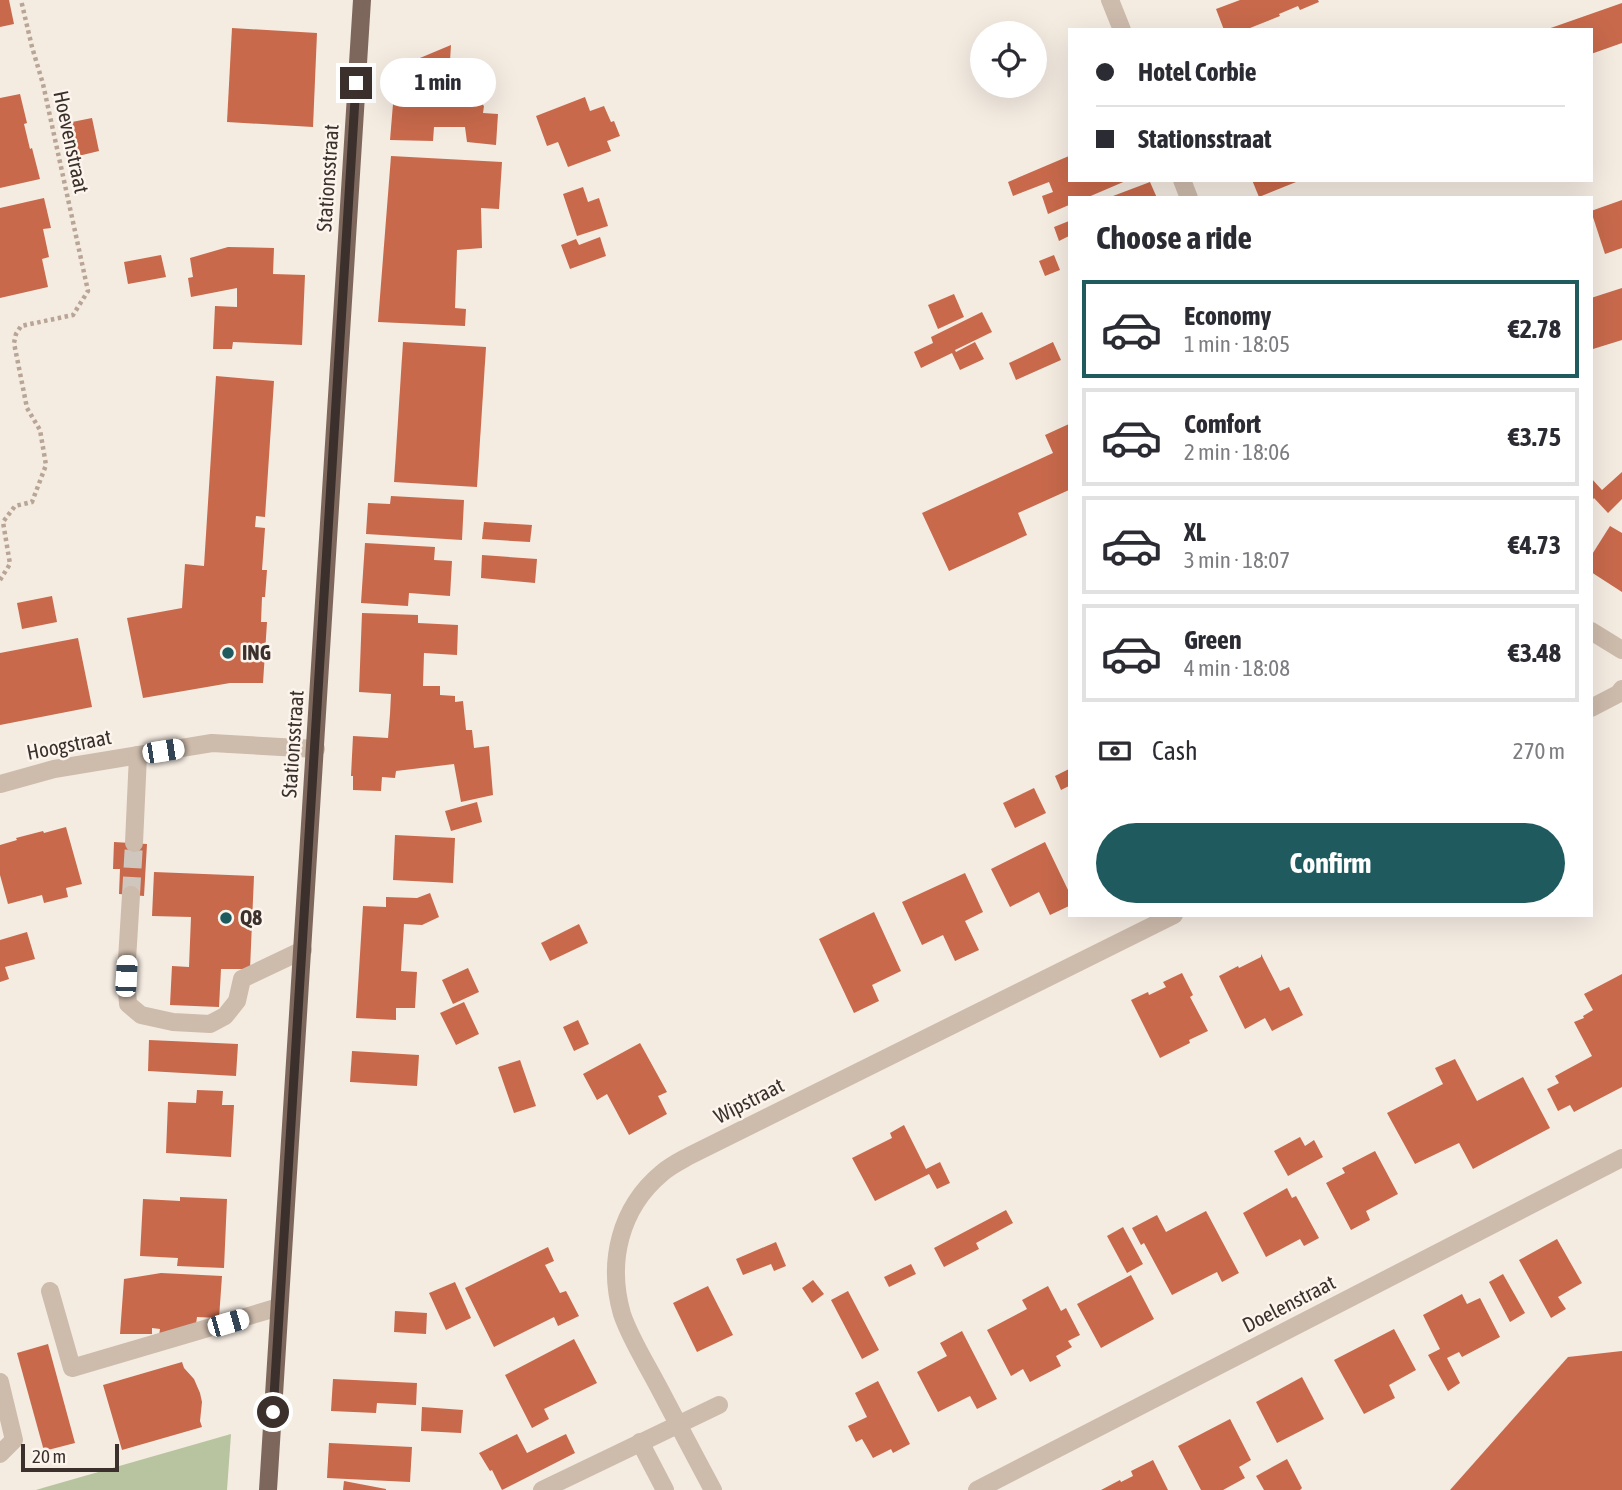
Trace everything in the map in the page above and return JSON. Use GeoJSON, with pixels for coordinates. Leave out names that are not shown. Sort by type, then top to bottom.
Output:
{"type":"FeatureCollection","features":[{"type":"Feature","properties":{"kind":"main road","name":"Stationsstraat"},"geometry":{"type":"LineString","coordinates":[[268,1490],[362,0]]}},
{"type":"Feature","properties":{"kind":"street"},"geometry":{"type":"LineString","coordinates":[[1110,0],[1121,28]]}},
{"type":"Feature","properties":{"kind":"street"},"geometry":{"type":"LineString","coordinates":[[1593,632],[1622,650]]}},
{"type":"Feature","properties":{"kind":"street"},"geometry":{"type":"LineString","coordinates":[[1593,707],[1618,694],[1622,689]]}},
{"type":"Feature","properties":{"kind":"street","name":"Hoogstraat"},"geometry":{"type":"LineString","coordinates":[[0,783],[54,769],[212,743],[316,749]]}},
{"type":"Feature","properties":{"kind":"street"},"geometry":{"type":"LineString","coordinates":[[134,843],[138,755]]}},
{"type":"Feature","properties":{"kind":"street"},"geometry":{"type":"LineString","coordinates":[[131,895],[126,976],[128,1004],[141,1015],[173,1022],[210,1024],[225,1016],[237,1002],[242,979],[303,950]]}},
{"type":"Feature","properties":{"kind":"street","name":"Wipstraat"},"geometry":{"type":"LineString","coordinates":[[713,1490],[622,1314],[616,1267],[617,1247],[622,1227],[647,1187],[689,1156],[1170,917]]}},
{"type":"Feature","properties":{"kind":"street","name":"Doelenstraat"},"geometry":{"type":"LineString","coordinates":[[976,1490],[1622,1158]]}},
{"type":"Feature","properties":{"kind":"street"},"geometry":{"type":"LineString","coordinates":[[50,1291],[72,1368],[279,1307]]}},
{"type":"Feature","properties":{"kind":"street"},"geometry":{"type":"LineString","coordinates":[[0,1382],[14,1440],[0,1454]]}},
{"type":"Feature","properties":{"kind":"street"},"geometry":{"type":"LineString","coordinates":[[542,1490],[719,1405]]}},
{"type":"Feature","properties":{"kind":"street"},"geometry":{"type":"LineString","coordinates":[[640,1442],[665,1490]]}},
{"type":"Feature","properties":{"kind":"path","name":"Hoevenstraat"},"geometry":{"type":"LineString","coordinates":[[0,580],[10,564],[3,522],[15,506],[32,502],[46,465],[40,430],[27,408],[14,343],[16,334],[22,326],[73,314],[88,291],[43,84],[21,0]]}},
{"type":"Feature","properties":{"kind":"green space"},"geometry":{"type":"Polygon","coordinates":[[[231,1434],[227,1490],[36,1490],[46,1487],[231,1434]]]}},
{"type":"Feature","properties":{"kind":"building"},"geometry":{"type":"Polygon","coordinates":[[[0,0],[9,0],[14,24],[0,27],[0,0]]]}},
{"type":"Feature","properties":{"kind":"building"},"geometry":{"type":"Polygon","coordinates":[[[1240,0],[1319,2],[1300,10],[1298,6],[1250,28],[1223,28],[1216,9],[1240,0]]]}},
{"type":"Feature","properties":{"kind":"building"},"geometry":{"type":"Polygon","coordinates":[[[1622,3],[1622,43],[1593,53],[1593,28],[1551,28],[1622,3]]]}},
{"type":"Feature","properties":{"kind":"building"},"geometry":{"type":"Polygon","coordinates":[[[232,28],[317,33],[313,127],[227,122],[232,28]]]}},
{"type":"Feature","properties":{"kind":"building"},"geometry":{"type":"Polygon","coordinates":[[[451,45],[448,92],[469,91],[484,106],[483,113],[498,114],[496,145],[467,142],[465,127],[434,127],[433,141],[390,140],[396,68],[451,45]]]}},
{"type":"Feature","properties":{"kind":"building"},"geometry":{"type":"Polygon","coordinates":[[[20,94],[27,123],[24,124],[40,179],[0,188],[0,98],[20,94]]]}},
{"type":"Feature","properties":{"kind":"building"},"geometry":{"type":"Polygon","coordinates":[[[585,97],[590,111],[604,106],[620,136],[607,141],[611,151],[568,167],[558,142],[547,146],[536,116],[585,97]]]}},
{"type":"Feature","properties":{"kind":"building"},"geometry":{"type":"Polygon","coordinates":[[[92,118],[99,151],[74,157],[67,123],[92,118]]]}},
{"type":"Feature","properties":{"kind":"building"},"geometry":{"type":"Polygon","coordinates":[[[391,156],[502,162],[499,209],[481,208],[482,248],[457,250],[455,308],[466,309],[465,326],[378,322],[391,156]]]}},
{"type":"Feature","properties":{"kind":"building"},"geometry":{"type":"Polygon","coordinates":[[[1068,156],[1068,182],[1123,182],[1091,196],[1068,196],[1068,205],[1048,214],[1042,196],[1053,192],[1049,182],[1013,196],[1008,182],[1068,156]]]}},
{"type":"Feature","properties":{"kind":"building"},"geometry":{"type":"Polygon","coordinates":[[[1150,182],[1156,196],[1113,196],[1150,182]]]}},
{"type":"Feature","properties":{"kind":"building"},"geometry":{"type":"Polygon","coordinates":[[[1253,182],[1296,182],[1261,196],[1259,196],[1253,182]]]}},
{"type":"Feature","properties":{"kind":"building"},"geometry":{"type":"Polygon","coordinates":[[[583,187],[588,202],[599,198],[608,226],[577,236],[563,194],[583,187]]]}},
{"type":"Feature","properties":{"kind":"building"},"geometry":{"type":"Polygon","coordinates":[[[44,198],[51,228],[43,229],[49,257],[42,259],[48,287],[0,298],[0,208],[44,198]]]}},
{"type":"Feature","properties":{"kind":"building"},"geometry":{"type":"Polygon","coordinates":[[[1622,200],[1622,248],[1605,254],[1593,210],[1622,200]]]}},
{"type":"Feature","properties":{"kind":"building"},"geometry":{"type":"Polygon","coordinates":[[[1068,221],[1068,236],[1059,241],[1054,227],[1068,221]]]}},
{"type":"Feature","properties":{"kind":"building"},"geometry":{"type":"Polygon","coordinates":[[[600,237],[606,256],[570,269],[561,245],[576,239],[579,245],[600,237]]]}},
{"type":"Feature","properties":{"kind":"building"},"geometry":{"type":"Polygon","coordinates":[[[228,247],[274,248],[273,274],[305,275],[302,345],[233,342],[232,349],[213,349],[215,306],[237,307],[237,288],[191,297],[188,278],[193,277],[190,258],[228,247]]]}},
{"type":"Feature","properties":{"kind":"building"},"geometry":{"type":"Polygon","coordinates":[[[161,255],[166,277],[128,284],[124,262],[161,255]]]}},
{"type":"Feature","properties":{"kind":"building"},"geometry":{"type":"Polygon","coordinates":[[[1054,255],[1060,270],[1045,276],[1039,261],[1054,255]]]}},
{"type":"Feature","properties":{"kind":"building"},"geometry":{"type":"Polygon","coordinates":[[[1622,288],[1622,340],[1593,349],[1593,297],[1622,288]]]}},
{"type":"Feature","properties":{"kind":"building"},"geometry":{"type":"Polygon","coordinates":[[[954,294],[964,317],[938,329],[928,305],[954,294]]]}},
{"type":"Feature","properties":{"kind":"building"},"geometry":{"type":"Polygon","coordinates":[[[982,312],[992,332],[955,350],[956,352],[975,342],[984,359],[960,370],[952,353],[921,368],[914,352],[933,343],[931,337],[982,312]]]}},
{"type":"Feature","properties":{"kind":"building"},"geometry":{"type":"Polygon","coordinates":[[[403,342],[486,347],[477,487],[394,482],[403,342]]]}},
{"type":"Feature","properties":{"kind":"building"},"geometry":{"type":"Polygon","coordinates":[[[1053,342],[1061,360],[1016,380],[1009,363],[1053,342]]]}},
{"type":"Feature","properties":{"kind":"building"},"geometry":{"type":"Polygon","coordinates":[[[216,376],[274,381],[265,517],[256,516],[255,527],[265,528],[262,570],[267,570],[261,622],[267,622],[263,683],[230,683],[143,698],[127,618],[182,608],[185,564],[204,566],[216,376]]]}},
{"type":"Feature","properties":{"kind":"building"},"geometry":{"type":"Polygon","coordinates":[[[1068,424],[1068,490],[1018,513],[1027,535],[949,571],[922,513],[1053,453],[1045,435],[1068,424]]]}},
{"type":"Feature","properties":{"kind":"building"},"geometry":{"type":"Polygon","coordinates":[[[1622,472],[1622,499],[1608,513],[1593,499],[1593,480],[1602,490],[1622,472]]]}},
{"type":"Feature","properties":{"kind":"building"},"geometry":{"type":"Polygon","coordinates":[[[391,496],[464,500],[462,540],[366,534],[368,503],[390,504],[391,496]]]}},
{"type":"Feature","properties":{"kind":"building"},"geometry":{"type":"Polygon","coordinates":[[[484,522],[532,525],[530,542],[482,539],[484,522]]]}},
{"type":"Feature","properties":{"kind":"building"},"geometry":{"type":"Polygon","coordinates":[[[1610,526],[1622,533],[1622,592],[1593,573],[1593,553],[1610,526]]]}},
{"type":"Feature","properties":{"kind":"building"},"geometry":{"type":"Polygon","coordinates":[[[365,543],[435,547],[434,560],[452,561],[450,596],[409,593],[408,606],[361,603],[365,543]]]}},
{"type":"Feature","properties":{"kind":"building"},"geometry":{"type":"Polygon","coordinates":[[[482,555],[537,559],[535,583],[481,578],[482,555]]]}},
{"type":"Feature","properties":{"kind":"building"},"geometry":{"type":"Polygon","coordinates":[[[52,596],[57,622],[22,629],[17,603],[52,596]]]}},
{"type":"Feature","properties":{"kind":"building"},"geometry":{"type":"Polygon","coordinates":[[[362,613],[418,615],[418,623],[458,625],[457,655],[424,653],[423,686],[440,686],[440,695],[455,696],[455,702],[463,701],[466,730],[472,730],[474,748],[489,746],[493,795],[461,802],[454,764],[396,771],[395,778],[382,777],[381,791],[353,790],[353,736],[388,738],[390,714],[391,694],[359,692],[362,613]]]}},
{"type":"Feature","properties":{"kind":"building"},"geometry":{"type":"Polygon","coordinates":[[[78,638],[92,707],[0,725],[0,653],[78,638]]]}},
{"type":"Feature","properties":{"kind":"building"},"geometry":{"type":"Polygon","coordinates":[[[1068,770],[1068,786],[1061,790],[1055,776],[1068,770]]]}},
{"type":"Feature","properties":{"kind":"building"},"geometry":{"type":"Polygon","coordinates":[[[1034,788],[1046,813],[1015,828],[1003,803],[1034,788]]]}},
{"type":"Feature","properties":{"kind":"building"},"geometry":{"type":"Polygon","coordinates":[[[477,802],[482,822],[451,831],[445,811],[477,802]]]}},
{"type":"Feature","properties":{"kind":"building"},"geometry":{"type":"Polygon","coordinates":[[[66,827],[82,884],[66,888],[68,897],[44,903],[42,895],[8,904],[0,875],[0,845],[17,840],[16,838],[66,827]]]}},
{"type":"Feature","properties":{"kind":"building"},"geometry":{"type":"Polygon","coordinates":[[[395,835],[455,838],[453,883],[393,880],[395,835]]]}},
{"type":"Feature","properties":{"kind":"building"},"geometry":{"type":"Polygon","coordinates":[[[114,842],[147,844],[144,896],[119,894],[120,869],[113,869],[114,842]]]}},
{"type":"Feature","properties":{"kind":"building"},"geometry":{"type":"Polygon","coordinates":[[[1045,842],[1068,890],[1068,906],[1050,915],[1039,892],[1010,907],[991,869],[1045,842]]]}},
{"type":"Feature","properties":{"kind":"building"},"geometry":{"type":"Polygon","coordinates":[[[154,872],[254,876],[250,969],[221,969],[219,1007],[170,1005],[172,966],[189,967],[191,917],[152,916],[154,872]]]}},
{"type":"Feature","properties":{"kind":"building"},"geometry":{"type":"Polygon","coordinates":[[[965,873],[983,912],[965,921],[979,950],[955,961],[943,935],[922,945],[902,902],[965,873]]]}},
{"type":"Feature","properties":{"kind":"building"},"geometry":{"type":"Polygon","coordinates":[[[430,893],[439,917],[422,925],[404,924],[401,971],[417,972],[415,1008],[396,1008],[396,1020],[356,1018],[363,906],[386,907],[386,897],[417,898],[430,893]]]}},
{"type":"Feature","properties":{"kind":"building"},"geometry":{"type":"Polygon","coordinates":[[[874,912],[901,971],[872,985],[879,1001],[854,1013],[819,939],[874,912]]]}},
{"type":"Feature","properties":{"kind":"building"},"geometry":{"type":"Polygon","coordinates":[[[579,924],[588,943],[550,961],[541,943],[579,924]]]}},
{"type":"Feature","properties":{"kind":"building"},"geometry":{"type":"Polygon","coordinates":[[[27,932],[35,959],[5,967],[9,979],[0,982],[0,940],[27,932]]]}},
{"type":"Feature","properties":{"kind":"building"},"geometry":{"type":"Polygon","coordinates":[[[1261,954],[1280,991],[1289,987],[1303,1015],[1272,1031],[1265,1018],[1245,1029],[1219,976],[1261,957],[1261,954]]]}},
{"type":"Feature","properties":{"kind":"building"},"geometry":{"type":"Polygon","coordinates":[[[468,968],[479,992],[453,1004],[442,980],[468,968]]]}},
{"type":"Feature","properties":{"kind":"building"},"geometry":{"type":"Polygon","coordinates":[[[1182,973],[1193,995],[1190,997],[1208,1031],[1160,1058],[1131,1000],[1166,987],[1163,982],[1182,973]]]}},
{"type":"Feature","properties":{"kind":"building"},"geometry":{"type":"Polygon","coordinates":[[[1622,974],[1622,1087],[1574,1112],[1570,1105],[1558,1111],[1547,1089],[1559,1083],[1555,1076],[1592,1056],[1574,1022],[1593,1010],[1584,994],[1622,974]]]}},
{"type":"Feature","properties":{"kind":"building"},"geometry":{"type":"Polygon","coordinates":[[[464,1002],[479,1034],[456,1045],[440,1013],[464,1002]]]}},
{"type":"Feature","properties":{"kind":"building"},"geometry":{"type":"Polygon","coordinates":[[[578,1020],[589,1044],[574,1051],[563,1027],[578,1020]]]}},
{"type":"Feature","properties":{"kind":"building"},"geometry":{"type":"Polygon","coordinates":[[[149,1040],[238,1044],[236,1076],[148,1071],[149,1040]]]}},
{"type":"Feature","properties":{"kind":"building"},"geometry":{"type":"Polygon","coordinates":[[[640,1043],[667,1092],[658,1096],[667,1114],[629,1135],[607,1094],[597,1100],[583,1074],[640,1043]]]}},
{"type":"Feature","properties":{"kind":"building"},"geometry":{"type":"Polygon","coordinates":[[[352,1051],[419,1055],[417,1086],[350,1082],[352,1051]]]}},
{"type":"Feature","properties":{"kind":"building"},"geometry":{"type":"Polygon","coordinates":[[[1455,1059],[1477,1101],[1523,1077],[1550,1128],[1473,1169],[1459,1143],[1415,1164],[1387,1113],[1443,1084],[1435,1068],[1455,1059]]]}},
{"type":"Feature","properties":{"kind":"building"},"geometry":{"type":"Polygon","coordinates":[[[520,1060],[536,1106],[514,1113],[498,1067],[520,1060]]]}},
{"type":"Feature","properties":{"kind":"building"},"geometry":{"type":"Polygon","coordinates":[[[197,1090],[223,1091],[222,1105],[234,1105],[231,1157],[166,1153],[168,1102],[196,1103],[197,1090]]]}},
{"type":"Feature","properties":{"kind":"building"},"geometry":{"type":"Polygon","coordinates":[[[904,1125],[926,1169],[940,1162],[950,1183],[937,1189],[929,1174],[875,1201],[852,1158],[892,1138],[890,1133],[904,1125]]]}},
{"type":"Feature","properties":{"kind":"building"},"geometry":{"type":"Polygon","coordinates":[[[1300,1137],[1305,1146],[1314,1140],[1323,1157],[1288,1176],[1274,1151],[1300,1137]]]}},
{"type":"Feature","properties":{"kind":"building"},"geometry":{"type":"Polygon","coordinates":[[[1375,1151],[1398,1194],[1366,1211],[1370,1220],[1351,1230],[1326,1183],[1345,1173],[1342,1168],[1375,1151]]]}},
{"type":"Feature","properties":{"kind":"building"},"geometry":{"type":"Polygon","coordinates":[[[1287,1188],[1292,1198],[1296,1196],[1319,1238],[1304,1246],[1300,1239],[1266,1257],[1243,1213],[1287,1188]]]}},
{"type":"Feature","properties":{"kind":"building"},"geometry":{"type":"Polygon","coordinates":[[[180,1197],[227,1199],[224,1268],[177,1266],[178,1258],[140,1256],[143,1199],[180,1201],[180,1197]]]}},
{"type":"Feature","properties":{"kind":"building"},"geometry":{"type":"Polygon","coordinates":[[[1006,1210],[1013,1223],[976,1243],[979,1249],[944,1267],[934,1248],[1006,1210]]]}},
{"type":"Feature","properties":{"kind":"building"},"geometry":{"type":"Polygon","coordinates":[[[1206,1211],[1239,1273],[1222,1282],[1217,1272],[1172,1295],[1144,1243],[1141,1245],[1132,1228],[1157,1215],[1166,1232],[1206,1211]]]}},
{"type":"Feature","properties":{"kind":"building"},"geometry":{"type":"Polygon","coordinates":[[[1123,1227],[1143,1264],[1127,1273],[1107,1236],[1123,1227]]]}},
{"type":"Feature","properties":{"kind":"building"},"geometry":{"type":"Polygon","coordinates":[[[1557,1239],[1582,1283],[1558,1297],[1566,1309],[1551,1318],[1519,1260],[1557,1239]]]}},
{"type":"Feature","properties":{"kind":"building"},"geometry":{"type":"Polygon","coordinates":[[[776,1242],[786,1266],[774,1271],[771,1264],[743,1275],[736,1259],[776,1242]]]}},
{"type":"Feature","properties":{"kind":"building"},"geometry":{"type":"Polygon","coordinates":[[[548,1247],[554,1261],[545,1265],[560,1293],[566,1291],[579,1316],[558,1326],[554,1317],[494,1347],[465,1288],[548,1247]]]}},
{"type":"Feature","properties":{"kind":"building"},"geometry":{"type":"Polygon","coordinates":[[[911,1264],[916,1274],[889,1287],[884,1277],[911,1264]]]}},
{"type":"Feature","properties":{"kind":"building"},"geometry":{"type":"Polygon","coordinates":[[[161,1273],[222,1276],[219,1318],[197,1317],[196,1324],[159,1336],[160,1329],[152,1328],[152,1334],[120,1334],[124,1279],[161,1273]]]}},
{"type":"Feature","properties":{"kind":"building"},"geometry":{"type":"Polygon","coordinates":[[[1503,1274],[1525,1313],[1510,1322],[1489,1282],[1503,1274]]]}},
{"type":"Feature","properties":{"kind":"building"},"geometry":{"type":"Polygon","coordinates":[[[1131,1275],[1154,1319],[1101,1348],[1077,1304],[1131,1275]]]}},
{"type":"Feature","properties":{"kind":"building"},"geometry":{"type":"Polygon","coordinates":[[[813,1280],[824,1294],[812,1303],[802,1288],[813,1280]]]}},
{"type":"Feature","properties":{"kind":"building"},"geometry":{"type":"Polygon","coordinates":[[[455,1282],[471,1318],[446,1330],[429,1293],[455,1282]]]}},
{"type":"Feature","properties":{"kind":"building"},"geometry":{"type":"Polygon","coordinates":[[[708,1286],[733,1335],[697,1352],[673,1303],[708,1286]]]}},
{"type":"Feature","properties":{"kind":"building"},"geometry":{"type":"Polygon","coordinates":[[[1048,1286],[1061,1311],[1066,1308],[1080,1335],[1068,1341],[1072,1347],[1056,1356],[1061,1366],[1030,1382],[1023,1369],[1011,1376],[987,1330],[1027,1309],[1022,1300],[1048,1286]]]}},
{"type":"Feature","properties":{"kind":"building"},"geometry":{"type":"Polygon","coordinates":[[[848,1291],[879,1350],[862,1359],[831,1300],[848,1291]]]}},
{"type":"Feature","properties":{"kind":"building"},"geometry":{"type":"Polygon","coordinates":[[[1462,1294],[1467,1304],[1480,1298],[1500,1337],[1462,1357],[1459,1352],[1447,1358],[1460,1383],[1448,1391],[1428,1355],[1440,1349],[1423,1315],[1462,1294]]]}},
{"type":"Feature","properties":{"kind":"building"},"geometry":{"type":"Polygon","coordinates":[[[395,1311],[427,1313],[426,1334],[394,1332],[395,1311]]]}},
{"type":"Feature","properties":{"kind":"building"},"geometry":{"type":"Polygon","coordinates":[[[1394,1329],[1416,1370],[1389,1385],[1395,1398],[1364,1414],[1334,1360],[1394,1329]]]}},
{"type":"Feature","properties":{"kind":"building"},"geometry":{"type":"Polygon","coordinates":[[[962,1331],[997,1399],[977,1409],[970,1396],[938,1412],[917,1372],[947,1356],[940,1343],[962,1331]]]}},
{"type":"Feature","properties":{"kind":"building"},"geometry":{"type":"Polygon","coordinates":[[[574,1339],[597,1383],[544,1409],[549,1419],[532,1428],[505,1375],[574,1339]]]}},
{"type":"Feature","properties":{"kind":"building"},"geometry":{"type":"Polygon","coordinates":[[[48,1344],[75,1443],[44,1451],[17,1353],[48,1344]]]}},
{"type":"Feature","properties":{"kind":"building"},"geometry":{"type":"Polygon","coordinates":[[[1622,1351],[1622,1490],[1450,1490],[1568,1357],[1622,1351]]]}},
{"type":"Feature","properties":{"kind":"building"},"geometry":{"type":"Polygon","coordinates":[[[182,1362],[200,1393],[202,1427],[122,1450],[103,1385],[182,1362]]]}},
{"type":"Feature","properties":{"kind":"building"},"geometry":{"type":"Polygon","coordinates":[[[1302,1377],[1324,1419],[1277,1443],[1256,1402],[1302,1377]]]}},
{"type":"Feature","properties":{"kind":"building"},"geometry":{"type":"Polygon","coordinates":[[[333,1379],[417,1383],[416,1405],[377,1403],[376,1413],[331,1411],[333,1379]]]}},
{"type":"Feature","properties":{"kind":"building"},"geometry":{"type":"Polygon","coordinates":[[[878,1381],[910,1444],[893,1453],[891,1449],[873,1458],[862,1439],[856,1442],[848,1426],[867,1417],[855,1393],[878,1381]]]}},
{"type":"Feature","properties":{"kind":"building"},"geometry":{"type":"Polygon","coordinates":[[[422,1407],[463,1410],[461,1433],[421,1431],[422,1407]]]}},
{"type":"Feature","properties":{"kind":"building"},"geometry":{"type":"Polygon","coordinates":[[[1230,1419],[1251,1460],[1239,1467],[1245,1478],[1223,1490],[1201,1490],[1178,1446],[1230,1419]]]}},
{"type":"Feature","properties":{"kind":"building"},"geometry":{"type":"Polygon","coordinates":[[[517,1434],[527,1453],[566,1434],[575,1453],[502,1490],[479,1453],[517,1434]]]}},
{"type":"Feature","properties":{"kind":"building"},"geometry":{"type":"Polygon","coordinates":[[[329,1443],[412,1447],[410,1482],[327,1478],[329,1443]]]}},
{"type":"Feature","properties":{"kind":"building"},"geometry":{"type":"Polygon","coordinates":[[[1287,1459],[1302,1488],[1264,1490],[1256,1476],[1287,1459]]]}},
{"type":"Feature","properties":{"kind":"building"},"geometry":{"type":"Polygon","coordinates":[[[1153,1460],[1168,1490],[1101,1490],[1133,1476],[1131,1471],[1153,1460]]]}},
{"type":"Feature","properties":{"kind":"building"},"geometry":{"type":"Polygon","coordinates":[[[344,1481],[386,1489],[386,1490],[343,1490],[344,1481]]]}},
{"type":"Feature","properties":{"kind":"tunnel"},"geometry":{"type":"LineString","coordinates":[[131,895],[134,843]]}},
{"type":"Feature","properties":{"kind":"place","name":"ING"},"geometry":{"type":"Point","coordinates":[228,653]}},
{"type":"Feature","properties":{"kind":"place","name":"Q8"},"geometry":{"type":"Point","coordinates":[226,918]}},
{"type":"Feature","properties":{"kind":"route"},"geometry":{"type":"LineString","coordinates":[[273,1412],[356,83]]}}]}
